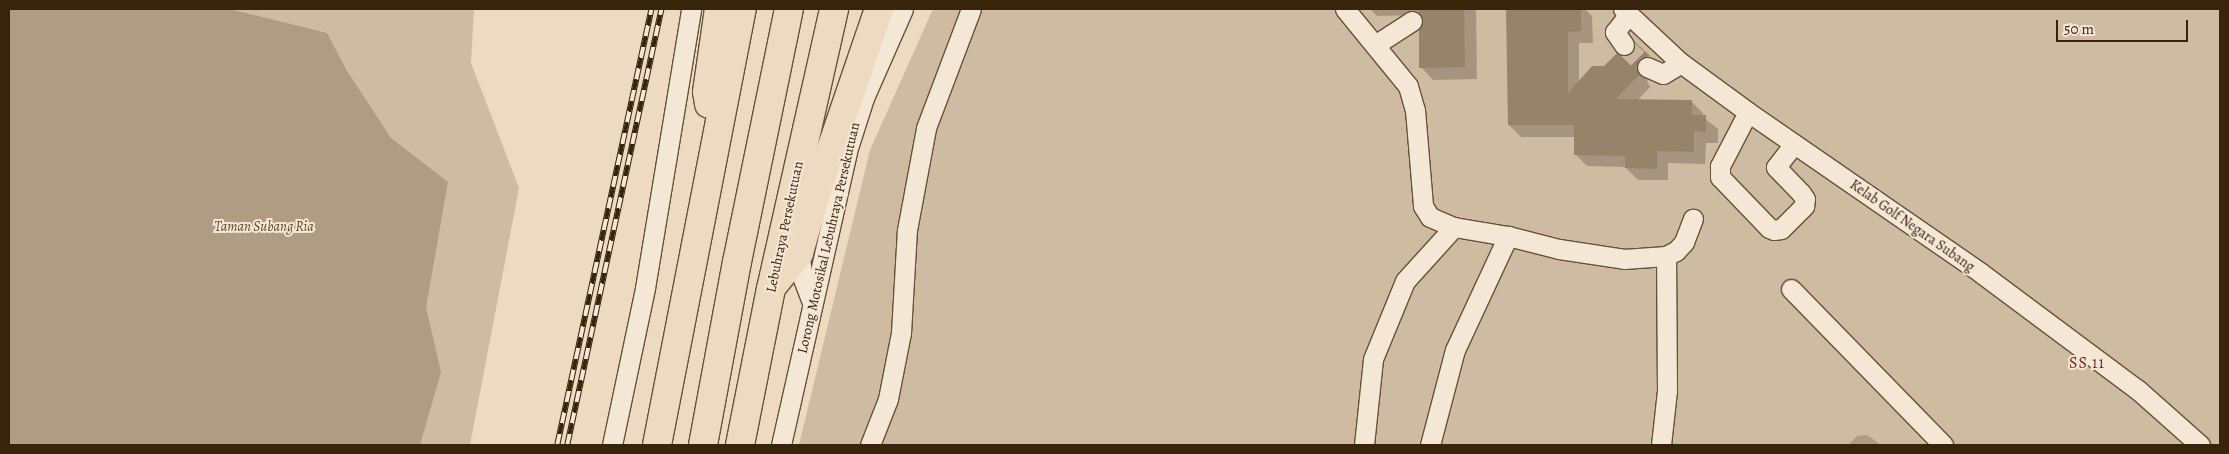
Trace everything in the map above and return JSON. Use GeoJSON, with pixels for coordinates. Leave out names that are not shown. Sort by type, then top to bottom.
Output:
{"type":"FeatureCollection","features":[{"type":"Feature","properties":{"kind":"highway"},"geometry":{"type":"LineString","coordinates":[[715,142],[707,92],[719,9]]}},
{"type":"Feature","properties":{"kind":"highway"},"geometry":{"type":"LineString","coordinates":[[656,445],[742,9]]}},
{"type":"Feature","properties":{"kind":"highway"},"geometry":{"type":"LineString","coordinates":[[703,445],[737,262],[789,9]]}},
{"type":"Feature","properties":{"kind":"highway","name":"Lebuhraya Persekutuan"},"geometry":{"type":"LineString","coordinates":[[740,445],[771,288],[834,9]]}},
{"type":"Feature","properties":{"kind":"highway"},"geometry":{"type":"LineString","coordinates":[[771,288],[799,253],[817,190],[879,9]]}},
{"type":"Feature","properties":{"kind":"lane"},"geometry":{"type":"LineString","coordinates":[[612,445],[645,288],[691,9]]}},
{"type":"Feature","properties":{"kind":"lane","name":"Lorong Motosikal Lebuhraya Persekutuan"},"geometry":{"type":"LineString","coordinates":[[782,445],[812,302],[847,151],[864,98],[903,9]]}},
{"type":"Feature","properties":{"kind":"lane"},"geometry":{"type":"LineString","coordinates":[[870,445],[888,399],[901,333],[906,230],[926,128],[971,9]]}},
{"type":"Feature","properties":{"kind":"lane"},"geometry":{"type":"LineString","coordinates":[[1345,9],[1408,86],[1415,110],[1423,206],[1430,217],[1454,227],[1508,236],[1559,249],[1624,259],[1666,256],[1681,248],[1694,218]]}},
{"type":"Feature","properties":{"kind":"lane"},"geometry":{"type":"LineString","coordinates":[[1624,45],[1615,32],[1626,12]]}},
{"type":"Feature","properties":{"kind":"lane","name":"Kelab Golf Negara Subang"},"geometry":{"type":"LineString","coordinates":[[1626,12],[1680,63],[1981,273],[2138,390],[2200,445]]}},
{"type":"Feature","properties":{"kind":"lane"},"geometry":{"type":"LineString","coordinates":[[1375,45],[1412,22]]}},
{"type":"Feature","properties":{"kind":"lane"},"geometry":{"type":"LineString","coordinates":[[1647,67],[1664,74],[1680,63]]}},
{"type":"Feature","properties":{"kind":"lane"},"geometry":{"type":"LineString","coordinates":[[1748,112],[1720,166],[1720,177],[1769,228],[1774,230],[1781,230],[1804,206],[1804,199],[1801,193],[1776,167],[1794,144]]}},
{"type":"Feature","properties":{"kind":"lane"},"geometry":{"type":"LineString","coordinates":[[1364,445],[1373,359],[1405,280],[1454,227]]}},
{"type":"Feature","properties":{"kind":"lane"},"geometry":{"type":"LineString","coordinates":[[1430,445],[1454,350],[1508,236]]}},
{"type":"Feature","properties":{"kind":"lane"},"geometry":{"type":"LineString","coordinates":[[799,253],[803,279],[812,302]]}},
{"type":"Feature","properties":{"kind":"lane"},"geometry":{"type":"LineString","coordinates":[[1660,445],[1667,391],[1666,256]]}},
{"type":"Feature","properties":{"kind":"lane"},"geometry":{"type":"LineString","coordinates":[[1791,288],[1943,445]]}},
{"type":"Feature","properties":{"kind":"green space","name":"Taman Subang Ria"},"geometry":{"type":"Polygon","coordinates":[[[9,9],[474,9],[471,63],[519,188],[470,445],[9,445],[9,9]]]}},
{"type":"Feature","properties":{"kind":"green space"},"geometry":{"type":"Polygon","coordinates":[[[933,9],[2220,9],[2220,445],[799,445],[870,150],[933,9]]]}},
{"type":"Feature","properties":{"kind":"shaded area","name":"Taman Subang Ria"},"geometry":{"type":"Polygon","coordinates":[[[9,9],[229,9],[327,33],[347,71],[391,138],[448,182],[426,307],[441,372],[420,445],[9,445],[9,9]]]}},
{"type":"Feature","properties":{"kind":"shaded area"},"geometry":{"type":"Polygon","coordinates":[[[1867,435],[1881,445],[1848,445],[1857,436],[1867,435]]]}},
{"type":"Feature","properties":{"kind":"building"},"geometry":{"type":"Polygon","coordinates":[[[1418,9],[1464,9],[1465,67],[1419,68],[1419,30],[1423,21],[1418,9]]]}},
{"type":"Feature","properties":{"kind":"building"},"geometry":{"type":"Polygon","coordinates":[[[1506,9],[1581,9],[1581,31],[1568,32],[1568,93],[1592,66],[1604,66],[1617,53],[1624,56],[1631,54],[1634,49],[1634,41],[1650,56],[1640,58],[1636,68],[1639,75],[1616,99],[1692,100],[1692,115],[1706,115],[1706,132],[1694,131],[1694,152],[1657,151],[1657,169],[1625,168],[1625,156],[1574,155],[1574,125],[1508,125],[1506,9]]]}},
{"type":"Feature","properties":{"kind":"tunnel"},"geometry":{"type":"LineString","coordinates":[[1624,45],[1647,67]]}},
{"type":"Feature","properties":{"kind":"railway"},"geometry":{"type":"LineString","coordinates":[[557,445],[651,9]]}},
{"type":"Feature","properties":{"kind":"railway"},"geometry":{"type":"LineString","coordinates":[[567,445],[661,9]]}},
{"type":"Feature","properties":{"kind":"district","name":"SS 11"},"geometry":{"type":"Point","coordinates":[2087,363]}}]}
